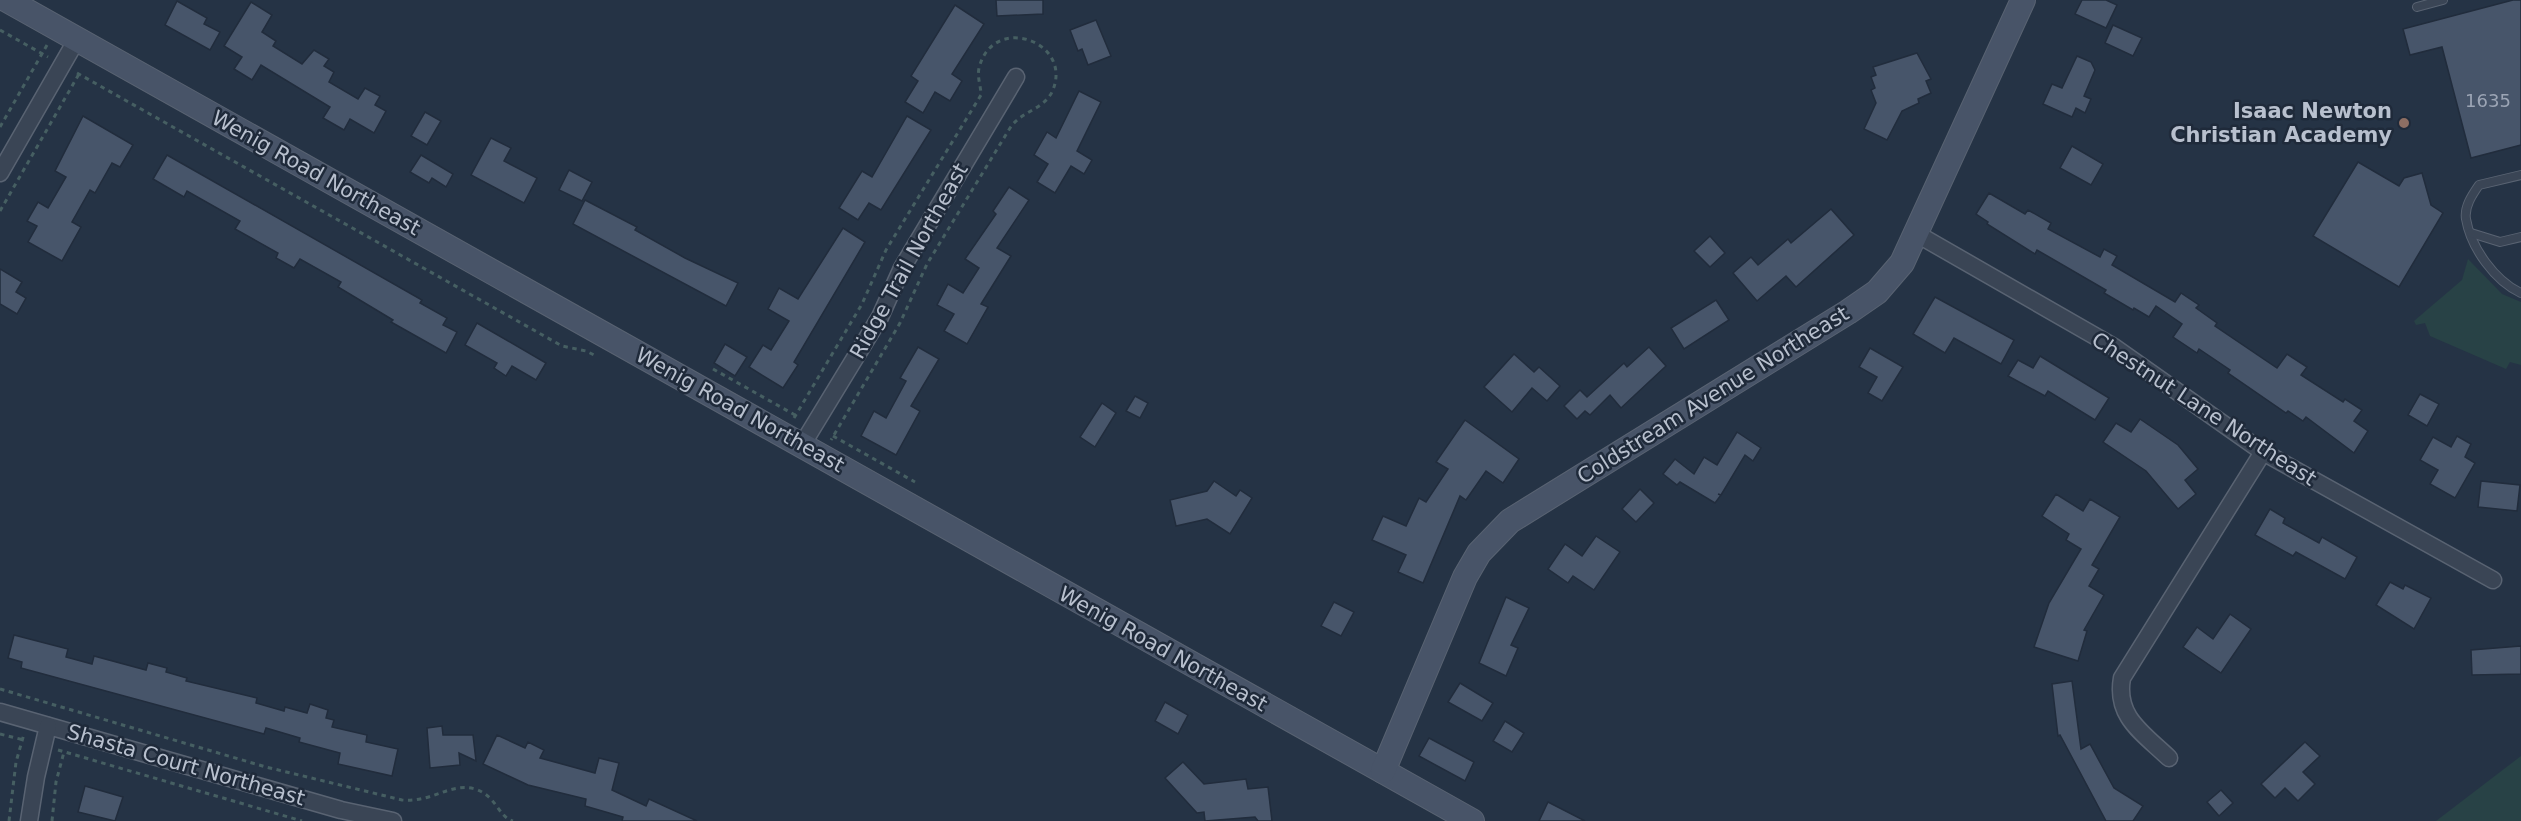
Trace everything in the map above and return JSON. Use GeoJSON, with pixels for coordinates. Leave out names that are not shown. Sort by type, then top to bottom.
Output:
{"type":"FeatureCollection","features":[{"type":"Feature","properties":{"kind":"street","name":"Wenig Road Northeast"},"geometry":{"type":"LineString","coordinates":[[7,0],[1472,821]]}},
{"type":"Feature","properties":{"kind":"street","name":"Coldstream Avenue Northeast"},"geometry":{"type":"LineString","coordinates":[[1383,771],[1465,577],[1494,534],[1510,521],[1877,292],[1902,263],[2023,0]]}},
{"type":"Feature","properties":{"kind":"street"},"geometry":{"type":"LineString","coordinates":[[0,172],[77,39]]}},
{"type":"Feature","properties":{"kind":"street","name":"Ridge Trail Northeast"},"geometry":{"type":"LineString","coordinates":[[802,445],[880,317],[902,268],[1016,77]]}},
{"type":"Feature","properties":{"kind":"street","name":"Chestnut Lane Northeast"},"geometry":{"type":"LineString","coordinates":[[1917,234],[2114,347],[2263,452],[2493,580]]}},
{"type":"Feature","properties":{"kind":"street"},"geometry":{"type":"LineString","coordinates":[[2169,758],[2130,720],[2121,705],[2122,678],[2263,452]]}},
{"type":"Feature","properties":{"kind":"street","name":"Shasta Court Northeast"},"geometry":{"type":"LineString","coordinates":[[0,712],[341,810],[393,821]]}},
{"type":"Feature","properties":{"kind":"street"},"geometry":{"type":"LineString","coordinates":[[29,821],[48,726]]}},
{"type":"Feature","properties":{"kind":"lane"},"geometry":{"type":"LineString","coordinates":[[2418,7],[2443,0]]}},
{"type":"Feature","properties":{"kind":"lane"},"geometry":{"type":"LineString","coordinates":[[2521,175],[2479,185],[2469,201],[2466,218],[2479,254],[2511,288],[2521,293]]}},
{"type":"Feature","properties":{"kind":"lane"},"geometry":{"type":"LineString","coordinates":[[2471,233],[2500,242],[2521,237]]}},
{"type":"Feature","properties":{"kind":"path"},"geometry":{"type":"LineString","coordinates":[[0,30],[52,59]]}},
{"type":"Feature","properties":{"kind":"path"},"geometry":{"type":"LineString","coordinates":[[0,127],[50,39]]}},
{"type":"Feature","properties":{"kind":"path"},"geometry":{"type":"LineString","coordinates":[[73,70],[562,346],[586,351],[596,356]]}},
{"type":"Feature","properties":{"kind":"path"},"geometry":{"type":"LineString","coordinates":[[0,212],[80,74]]}},
{"type":"Feature","properties":{"kind":"path"},"geometry":{"type":"LineString","coordinates":[[713,369],[802,419]]}},
{"type":"Feature","properties":{"kind":"path"},"geometry":{"type":"LineString","coordinates":[[833,436],[915,482]]}},
{"type":"Feature","properties":{"kind":"path"},"geometry":{"type":"LineString","coordinates":[[0,690],[266,767],[402,800],[424,800],[457,788],[474,789],[493,799],[507,819],[513,821]]}},
{"type":"Feature","properties":{"kind":"path"},"geometry":{"type":"LineString","coordinates":[[9,821],[11,793],[25,731]]}},
{"type":"Feature","properties":{"kind":"path"},"geometry":{"type":"LineString","coordinates":[[0,734],[32,743]]}},
{"type":"Feature","properties":{"kind":"path"},"geometry":{"type":"LineString","coordinates":[[57,749],[302,821]]}},
{"type":"Feature","properties":{"kind":"path"},"geometry":{"type":"LineString","coordinates":[[52,821],[56,782],[64,752]]}},
{"type":"Feature","properties":{"kind":"green space"},"geometry":{"type":"Polygon","coordinates":[[[2468,259],[2502,294],[2521,302],[2521,365],[2510,362],[2506,369],[2430,336],[2425,323],[2416,325],[2414,321],[2462,280],[2468,259]]]}},
{"type":"Feature","properties":{"kind":"green space"},"geometry":{"type":"Polygon","coordinates":[[[2521,756],[2521,821],[2436,821],[2521,756]]]}},
{"type":"Feature","properties":{"kind":"building"},"geometry":{"type":"Polygon","coordinates":[[[996,0],[1043,0],[1043,14],[997,16],[996,0]]]}},
{"type":"Feature","properties":{"kind":"building"},"geometry":{"type":"Polygon","coordinates":[[[2082,0],[2106,0],[2117,5],[2106,28],[2075,14],[2082,0]]]}},
{"type":"Feature","properties":{"kind":"building"},"geometry":{"type":"Polygon","coordinates":[[[2513,0],[2521,0],[2521,145],[2471,158],[2442,47],[2410,55],[2403,29],[2513,0]]]}},
{"type":"Feature","properties":{"kind":"building"},"geometry":{"type":"Polygon","coordinates":[[[177,1],[207,18],[204,24],[220,32],[210,50],[165,25],[177,1]]]}},
{"type":"Feature","properties":{"kind":"building"},"geometry":{"type":"Polygon","coordinates":[[[251,2],[272,15],[262,32],[276,41],[273,46],[302,64],[314,50],[329,59],[324,66],[334,72],[329,82],[358,99],[365,88],[380,96],[375,105],[386,111],[374,133],[350,119],[344,130],[323,118],[330,107],[261,65],[252,80],[234,69],[242,57],[224,46],[251,2]]]}},
{"type":"Feature","properties":{"kind":"building"},"geometry":{"type":"Polygon","coordinates":[[[955,5],[984,24],[952,74],[962,81],[950,101],[935,92],[923,113],[905,102],[918,81],[911,76],[955,5]]]}},
{"type":"Feature","properties":{"kind":"building"},"geometry":{"type":"Polygon","coordinates":[[[1096,20],[1111,56],[1088,65],[1082,49],[1078,51],[1070,30],[1096,20]]]}},
{"type":"Feature","properties":{"kind":"building"},"geometry":{"type":"Polygon","coordinates":[[[2113,25],[2142,38],[2133,56],[2105,43],[2113,25]]]}},
{"type":"Feature","properties":{"kind":"building"},"geometry":{"type":"Polygon","coordinates":[[[1917,53],[1931,79],[1926,81],[1931,93],[1918,99],[1919,103],[1902,111],[1887,140],[1864,129],[1876,103],[1871,90],[1875,88],[1871,77],[1876,75],[1873,67],[1917,53]]]}},
{"type":"Feature","properties":{"kind":"building"},"geometry":{"type":"Polygon","coordinates":[[[2077,56],[2091,62],[2095,70],[2084,96],[2091,99],[2085,113],[2076,108],[2072,117],[2043,104],[2052,84],[2062,88],[2077,56]]]}},
{"type":"Feature","properties":{"kind":"building"},"geometry":{"type":"Polygon","coordinates":[[[1079,91],[1101,102],[1077,151],[1092,160],[1084,174],[1071,166],[1055,193],[1037,182],[1048,164],[1034,155],[1047,132],[1056,138],[1079,91]]]}},
{"type":"Feature","properties":{"kind":"building"},"geometry":{"type":"Polygon","coordinates":[[[425,112],[441,121],[427,145],[411,136],[425,112]]]}},
{"type":"Feature","properties":{"kind":"building"},"geometry":{"type":"Polygon","coordinates":[[[83,116],[133,145],[120,167],[112,163],[95,193],[90,190],[72,222],[81,227],[62,261],[28,242],[37,226],[27,221],[38,202],[48,208],[66,177],[55,171],[83,116]]]}},
{"type":"Feature","properties":{"kind":"building"},"geometry":{"type":"Polygon","coordinates":[[[907,116],[931,130],[881,210],[869,203],[858,220],[839,208],[862,171],[872,177],[907,116]]]}},
{"type":"Feature","properties":{"kind":"building"},"geometry":{"type":"Polygon","coordinates":[[[491,138],[511,148],[504,161],[537,178],[524,203],[471,175],[491,138]]]}},
{"type":"Feature","properties":{"kind":"building"},"geometry":{"type":"Polygon","coordinates":[[[2072,146],[2103,164],[2091,185],[2060,168],[2072,146]]]}},
{"type":"Feature","properties":{"kind":"building"},"geometry":{"type":"Polygon","coordinates":[[[167,155],[422,300],[420,303],[447,318],[443,325],[457,332],[446,353],[391,322],[393,320],[338,287],[341,282],[300,259],[294,268],[276,258],[278,253],[235,229],[240,221],[187,191],[184,197],[153,179],[167,155]]]}},
{"type":"Feature","properties":{"kind":"building"},"geometry":{"type":"Polygon","coordinates":[[[421,155],[453,174],[446,187],[432,178],[429,183],[410,172],[421,155]]]}},
{"type":"Feature","properties":{"kind":"building"},"geometry":{"type":"Polygon","coordinates":[[[2358,162],[2399,186],[2404,178],[2422,173],[2431,205],[2443,213],[2399,287],[2313,236],[2358,162]]]}},
{"type":"Feature","properties":{"kind":"building"},"geometry":{"type":"Polygon","coordinates":[[[569,170],[592,182],[582,201],[559,190],[569,170]]]}},
{"type":"Feature","properties":{"kind":"building"},"geometry":{"type":"Polygon","coordinates":[[[1009,187],[1029,200],[997,248],[1011,256],[981,304],[988,307],[967,344],[944,331],[954,314],[937,305],[948,284],[963,293],[979,268],[965,259],[996,214],[993,211],[1009,187]]]}},
{"type":"Feature","properties":{"kind":"building"},"geometry":{"type":"Polygon","coordinates":[[[1989,193],[2025,214],[2028,210],[2051,223],[2048,229],[2100,257],[2104,249],[2117,256],[2112,265],[2175,302],[2181,293],[2199,305],[2196,308],[2217,323],[2215,326],[2277,368],[2287,354],[2307,367],[2301,375],[2343,402],[2345,399],[2362,410],[2354,421],[2368,431],[2354,453],[2306,417],[2303,421],[2288,411],[2286,413],[2228,373],[2230,370],[2199,349],[2197,353],[2173,337],[2182,324],[2156,306],[2149,317],[2134,308],[2133,310],[2104,293],[2106,290],[2037,250],[2035,254],[1987,224],[1988,222],[1976,214],[1989,193]]]}},
{"type":"Feature","properties":{"kind":"building"},"geometry":{"type":"Polygon","coordinates":[[[585,200],[637,227],[635,230],[685,258],[738,283],[726,306],[573,224],[585,200]]]}},
{"type":"Feature","properties":{"kind":"building"},"geometry":{"type":"Polygon","coordinates":[[[1831,209],[1854,235],[1796,287],[1786,276],[1757,301],[1733,273],[1751,257],[1758,265],[1788,239],[1791,243],[1831,209]]]}},
{"type":"Feature","properties":{"kind":"building"},"geometry":{"type":"Polygon","coordinates":[[[843,228],[865,242],[794,362],[798,365],[783,388],[749,367],[763,345],[771,350],[789,321],[768,309],[779,288],[798,299],[843,228]]]}},
{"type":"Feature","properties":{"kind":"building"},"geometry":{"type":"Polygon","coordinates":[[[1710,236],[1725,253],[1710,267],[1694,251],[1710,236]]]}},
{"type":"Feature","properties":{"kind":"building"},"geometry":{"type":"Polygon","coordinates":[[[0,269],[22,282],[16,292],[26,298],[17,314],[0,304],[0,269]]]}},
{"type":"Feature","properties":{"kind":"building"},"geometry":{"type":"Polygon","coordinates":[[[1935,297],[2014,340],[2001,364],[1954,338],[1945,353],[1913,334],[1935,297]]]}},
{"type":"Feature","properties":{"kind":"building"},"geometry":{"type":"Polygon","coordinates":[[[1716,300],[1729,320],[1684,349],[1671,328],[1716,300]]]}},
{"type":"Feature","properties":{"kind":"building"},"geometry":{"type":"Polygon","coordinates":[[[477,323],[546,363],[536,380],[512,366],[506,376],[494,368],[497,363],[465,345],[477,323]]]}},
{"type":"Feature","properties":{"kind":"building"},"geometry":{"type":"Polygon","coordinates":[[[725,344],[747,357],[735,376],[714,363],[725,344]]]}},
{"type":"Feature","properties":{"kind":"building"},"geometry":{"type":"Polygon","coordinates":[[[918,347],[939,359],[911,406],[920,411],[896,455],[861,436],[874,411],[886,418],[906,381],[900,378],[918,347]]]}},
{"type":"Feature","properties":{"kind":"building"},"geometry":{"type":"Polygon","coordinates":[[[1649,347],[1666,366],[1621,408],[1610,395],[1590,415],[1585,411],[1577,419],[1564,406],[1580,390],[1587,397],[1624,363],[1627,367],[1649,347]]]}},
{"type":"Feature","properties":{"kind":"building"},"geometry":{"type":"Polygon","coordinates":[[[1870,348],[1903,367],[1882,401],[1868,393],[1877,377],[1859,367],[1870,348]]]}},
{"type":"Feature","properties":{"kind":"building"},"geometry":{"type":"Polygon","coordinates":[[[1514,354],[1534,372],[1539,367],[1560,386],[1547,401],[1532,388],[1512,412],[1484,387],[1514,354]]]}},
{"type":"Feature","properties":{"kind":"building"},"geometry":{"type":"Polygon","coordinates":[[[2040,356],[2109,398],[2095,420],[2048,391],[2045,396],[2008,376],[2018,360],[2033,368],[2040,356]]]}},
{"type":"Feature","properties":{"kind":"building"},"geometry":{"type":"Polygon","coordinates":[[[2420,394],[2439,404],[2427,426],[2408,415],[2420,394]]]}},
{"type":"Feature","properties":{"kind":"building"},"geometry":{"type":"Polygon","coordinates":[[[1135,396],[1148,403],[1140,418],[1126,411],[1135,396]]]}},
{"type":"Feature","properties":{"kind":"building"},"geometry":{"type":"Polygon","coordinates":[[[1102,403],[1116,413],[1095,447],[1080,437],[1102,403]]]}},
{"type":"Feature","properties":{"kind":"building"},"geometry":{"type":"Polygon","coordinates":[[[2140,419],[2178,445],[2198,469],[2185,480],[2196,494],[2178,509],[2146,471],[2103,442],[2116,423],[2131,432],[2140,419]]]}},
{"type":"Feature","properties":{"kind":"building"},"geometry":{"type":"Polygon","coordinates":[[[1465,420],[1519,459],[1503,483],[1486,471],[1466,500],[1460,496],[1423,583],[1398,572],[1406,555],[1372,540],[1383,516],[1406,526],[1419,498],[1426,502],[1448,469],[1436,462],[1465,420]]]}},
{"type":"Feature","properties":{"kind":"building"},"geometry":{"type":"Polygon","coordinates":[[[1737,432],[1761,448],[1753,461],[1745,455],[1715,503],[1680,482],[1677,485],[1663,474],[1675,459],[1694,474],[1704,457],[1717,465],[1737,432]]]}},
{"type":"Feature","properties":{"kind":"building"},"geometry":{"type":"Polygon","coordinates":[[[2457,436],[2471,444],[2465,457],[2475,463],[2455,498],[2430,484],[2438,470],[2420,460],[2433,437],[2451,447],[2457,436]]]}},
{"type":"Feature","properties":{"kind":"building"},"geometry":{"type":"Polygon","coordinates":[[[1214,481],[1236,496],[1240,490],[1252,498],[1230,534],[1207,519],[1176,526],[1170,500],[1207,491],[1214,481]]]}},
{"type":"Feature","properties":{"kind":"building"},"geometry":{"type":"Polygon","coordinates":[[[2481,481],[2520,485],[2517,511],[2478,507],[2481,481]]]}},
{"type":"Feature","properties":{"kind":"building"},"geometry":{"type":"Polygon","coordinates":[[[1640,489],[1654,503],[1636,522],[1622,509],[1640,489]]]}},
{"type":"Feature","properties":{"kind":"building"},"geometry":{"type":"Polygon","coordinates":[[[2056,494],[2083,511],[2090,499],[2120,517],[2092,565],[2099,569],[2089,586],[2104,595],[2084,630],[2087,631],[2078,661],[2034,647],[2049,603],[2081,549],[2066,540],[2069,534],[2042,516],[2056,494]]]}},
{"type":"Feature","properties":{"kind":"building"},"geometry":{"type":"Polygon","coordinates":[[[2270,509],[2285,518],[2283,523],[2319,543],[2322,537],[2357,557],[2345,579],[2296,552],[2293,556],[2255,535],[2270,509]]]}},
{"type":"Feature","properties":{"kind":"building"},"geometry":{"type":"Polygon","coordinates":[[[1596,536],[1620,552],[1594,590],[1573,576],[1568,583],[1548,569],[1565,544],[1582,556],[1596,536]]]}},
{"type":"Feature","properties":{"kind":"building"},"geometry":{"type":"Polygon","coordinates":[[[2390,582],[2403,589],[2405,585],[2431,598],[2414,629],[2376,605],[2390,582]]]}},
{"type":"Feature","properties":{"kind":"building"},"geometry":{"type":"Polygon","coordinates":[[[1506,597],[1529,608],[1511,645],[1518,648],[1506,676],[1479,663],[1506,597]]]}},
{"type":"Feature","properties":{"kind":"building"},"geometry":{"type":"Polygon","coordinates":[[[1334,602],[1354,612],[1341,636],[1321,626],[1334,602]]]}},
{"type":"Feature","properties":{"kind":"building"},"geometry":{"type":"Polygon","coordinates":[[[2230,614],[2251,629],[2221,673],[2183,647],[2197,627],[2213,639],[2230,614]]]}},
{"type":"Feature","properties":{"kind":"building"},"geometry":{"type":"Polygon","coordinates":[[[14,635],[68,649],[66,657],[92,664],[94,656],[146,670],[148,663],[167,668],[166,672],[187,678],[186,681],[257,698],[256,703],[284,711],[285,707],[307,713],[310,704],[328,710],[326,718],[334,720],[332,727],[367,735],[366,742],[398,749],[392,776],[338,764],[340,753],[299,742],[300,738],[266,728],[264,734],[21,668],[22,662],[8,658],[14,635]]]}},
{"type":"Feature","properties":{"kind":"building"},"geometry":{"type":"Polygon","coordinates":[[[2521,646],[2521,674],[2472,675],[2471,650],[2521,646]]]}},
{"type":"Feature","properties":{"kind":"building"},"geometry":{"type":"Polygon","coordinates":[[[2072,681],[2081,749],[2090,744],[2114,788],[2143,806],[2133,821],[2106,821],[2060,735],[2058,736],[2052,684],[2072,681]]]}},
{"type":"Feature","properties":{"kind":"building"},"geometry":{"type":"Polygon","coordinates":[[[1460,683],[1493,703],[1482,721],[1448,702],[1460,683]]]}},
{"type":"Feature","properties":{"kind":"building"},"geometry":{"type":"Polygon","coordinates":[[[1165,702],[1188,715],[1178,734],[1155,721],[1165,702]]]}},
{"type":"Feature","properties":{"kind":"building"},"geometry":{"type":"Polygon","coordinates":[[[1505,721],[1524,733],[1512,752],[1493,741],[1505,721]]]}},
{"type":"Feature","properties":{"kind":"building"},"geometry":{"type":"Polygon","coordinates":[[[442,726],[443,735],[473,735],[476,761],[459,753],[460,765],[430,768],[427,728],[442,726]]]}},
{"type":"Feature","properties":{"kind":"building"},"geometry":{"type":"Polygon","coordinates":[[[497,735],[525,748],[528,742],[544,750],[540,758],[595,773],[599,758],[619,763],[612,790],[646,806],[649,799],[697,821],[622,821],[623,817],[585,806],[586,799],[528,785],[483,764],[497,735]]]}},
{"type":"Feature","properties":{"kind":"building"},"geometry":{"type":"Polygon","coordinates":[[[1429,738],[1474,762],[1465,781],[1419,756],[1429,738]]]}},
{"type":"Feature","properties":{"kind":"building"},"geometry":{"type":"Polygon","coordinates":[[[2305,742],[2320,756],[2303,772],[2315,784],[2298,801],[2285,788],[2275,798],[2261,784],[2305,742]]]}},
{"type":"Feature","properties":{"kind":"building"},"geometry":{"type":"Polygon","coordinates":[[[1183,762],[1204,784],[1246,779],[1248,789],[1268,787],[1272,821],[1258,821],[1255,817],[1205,821],[1204,812],[1197,813],[1165,778],[1183,762]]]}},
{"type":"Feature","properties":{"kind":"building"},"geometry":{"type":"Polygon","coordinates":[[[85,786],[123,797],[115,821],[78,812],[85,786]]]}},
{"type":"Feature","properties":{"kind":"building"},"geometry":{"type":"Polygon","coordinates":[[[2221,790],[2233,803],[2219,816],[2207,802],[2221,790]]]}},
{"type":"Feature","properties":{"kind":"building"},"geometry":{"type":"Polygon","coordinates":[[[1548,802],[1585,821],[1539,821],[1548,802]]]}},
{"type":"Feature","properties":{"kind":"place","name":"Isaac Newton Christian Academy"},"geometry":{"type":"Point","coordinates":[2404,123]}}]}
